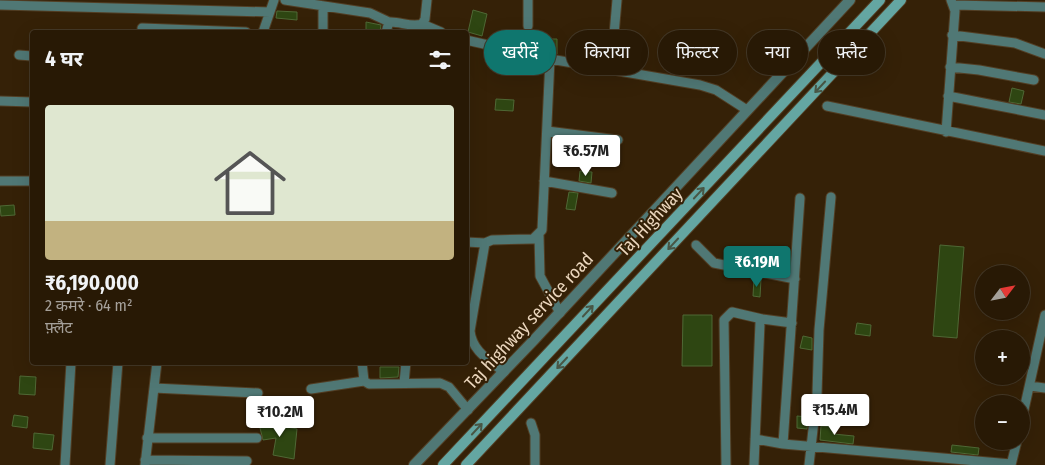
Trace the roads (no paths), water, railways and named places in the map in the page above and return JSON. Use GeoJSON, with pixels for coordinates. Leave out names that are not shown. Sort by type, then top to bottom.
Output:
{"type":"FeatureCollection","features":[{"type":"Feature","properties":{"kind":"main road","name":"Taj Highway"},"geometry":{"type":"LineString","coordinates":[[444,465],[880,0]]}},
{"type":"Feature","properties":{"kind":"main road"},"geometry":{"type":"LineString","coordinates":[[466,465],[901,0]]}},
{"type":"Feature","properties":{"kind":"street"},"geometry":{"type":"LineString","coordinates":[[264,30],[274,0]]}},
{"type":"Feature","properties":{"kind":"street"},"geometry":{"type":"LineString","coordinates":[[285,0],[370,14],[389,22],[416,26],[422,24],[436,30]]}},
{"type":"Feature","properties":{"kind":"street"},"geometry":{"type":"LineString","coordinates":[[422,24],[425,19],[427,0]]}},
{"type":"Feature","properties":{"kind":"street"},"geometry":{"type":"LineString","coordinates":[[528,0],[528,26]]}},
{"type":"Feature","properties":{"kind":"street"},"geometry":{"type":"LineString","coordinates":[[614,30],[617,0]]}},
{"type":"Feature","properties":{"kind":"street","name":"Taj highway service road"},"geometry":{"type":"LineString","coordinates":[[414,465],[560,313],[850,0]]}},
{"type":"Feature","properties":{"kind":"street"},"geometry":{"type":"LineString","coordinates":[[946,132],[953,2],[1045,6]]}},
{"type":"Feature","properties":{"kind":"street"},"geometry":{"type":"LineString","coordinates":[[0,5],[270,12]]}},
{"type":"Feature","properties":{"kind":"street"},"geometry":{"type":"LineString","coordinates":[[323,7],[323,30]]}},
{"type":"Feature","properties":{"kind":"street"},"geometry":{"type":"LineString","coordinates":[[387,30],[389,22]]}},
{"type":"Feature","properties":{"kind":"street"},"geometry":{"type":"LineString","coordinates":[[142,28],[194,30]]}},
{"type":"Feature","properties":{"kind":"street"},"geometry":{"type":"LineString","coordinates":[[952,35],[1015,44],[1045,54]]}},
{"type":"Feature","properties":{"kind":"street"},"geometry":{"type":"LineString","coordinates":[[469,41],[484,44]]}},
{"type":"Feature","properties":{"kind":"street"},"geometry":{"type":"LineString","coordinates":[[19,55],[30,56]]}},
{"type":"Feature","properties":{"kind":"street"},"geometry":{"type":"LineString","coordinates":[[950,67],[1034,80]]}},
{"type":"Feature","properties":{"kind":"street"},"geometry":{"type":"LineString","coordinates":[[549,75],[542,230],[539,235],[540,276],[560,313]]}},
{"type":"Feature","properties":{"kind":"street"},"geometry":{"type":"LineString","coordinates":[[641,75],[716,90],[748,110]]}},
{"type":"Feature","properties":{"kind":"street"},"geometry":{"type":"LineString","coordinates":[[948,96],[1045,115]]}},
{"type":"Feature","properties":{"kind":"street"},"geometry":{"type":"LineString","coordinates":[[0,101],[30,102]]}},
{"type":"Feature","properties":{"kind":"street"},"geometry":{"type":"LineString","coordinates":[[827,106],[1045,151]]}},
{"type":"Feature","properties":{"kind":"street"},"geometry":{"type":"LineString","coordinates":[[547,131],[618,140]]}},
{"type":"Feature","properties":{"kind":"street"},"geometry":{"type":"LineString","coordinates":[[0,181],[30,181]]}},
{"type":"Feature","properties":{"kind":"street"},"geometry":{"type":"LineString","coordinates":[[544,181],[612,193]]}},
{"type":"Feature","properties":{"kind":"street"},"geometry":{"type":"LineString","coordinates":[[809,465],[831,197]]}},
{"type":"Feature","properties":{"kind":"street"},"geometry":{"type":"LineString","coordinates":[[783,444],[800,198]]}},
{"type":"Feature","properties":{"kind":"street"},"geometry":{"type":"LineString","coordinates":[[469,242],[527,240],[539,235]]}},
{"type":"Feature","properties":{"kind":"street"},"geometry":{"type":"LineString","coordinates":[[484,243],[470,331],[471,342],[478,352],[504,372]]}},
{"type":"Feature","properties":{"kind":"street"},"geometry":{"type":"LineString","coordinates":[[696,245],[714,263],[795,279]]}},
{"type":"Feature","properties":{"kind":"street"},"geometry":{"type":"LineString","coordinates":[[726,465],[724,320],[732,312],[792,323]]}},
{"type":"Feature","properties":{"kind":"street"},"geometry":{"type":"LineString","coordinates":[[1028,395],[1045,315]]}},
{"type":"Feature","properties":{"kind":"street"},"geometry":{"type":"LineString","coordinates":[[754,465],[762,319]]}},
{"type":"Feature","properties":{"kind":"street"},"geometry":{"type":"LineString","coordinates":[[65,465],[71,365]]}},
{"type":"Feature","properties":{"kind":"street"},"geometry":{"type":"LineString","coordinates":[[110,465],[118,365]]}},
{"type":"Feature","properties":{"kind":"street"},"geometry":{"type":"LineString","coordinates":[[157,365],[145,463],[247,461]]}},
{"type":"Feature","properties":{"kind":"street"},"geometry":{"type":"LineString","coordinates":[[362,365],[364,381]]}},
{"type":"Feature","properties":{"kind":"street"},"geometry":{"type":"LineString","coordinates":[[404,384],[406,365]]}},
{"type":"Feature","properties":{"kind":"street"},"geometry":{"type":"LineString","coordinates":[[311,389],[364,381],[377,385],[440,383],[449,387],[468,410]]}},
{"type":"Feature","properties":{"kind":"street"},"geometry":{"type":"LineString","coordinates":[[1030,386],[1045,388]]}},
{"type":"Feature","properties":{"kind":"street"},"geometry":{"type":"LineString","coordinates":[[154,388],[258,393]]}},
{"type":"Feature","properties":{"kind":"street"},"geometry":{"type":"LineString","coordinates":[[531,423],[536,435],[535,465]]}},
{"type":"Feature","properties":{"kind":"street"},"geometry":{"type":"LineString","coordinates":[[147,438],[257,438]]}},
{"type":"Feature","properties":{"kind":"street"},"geometry":{"type":"LineString","coordinates":[[755,439],[811,447],[1011,464],[1015,450]]}}]}
